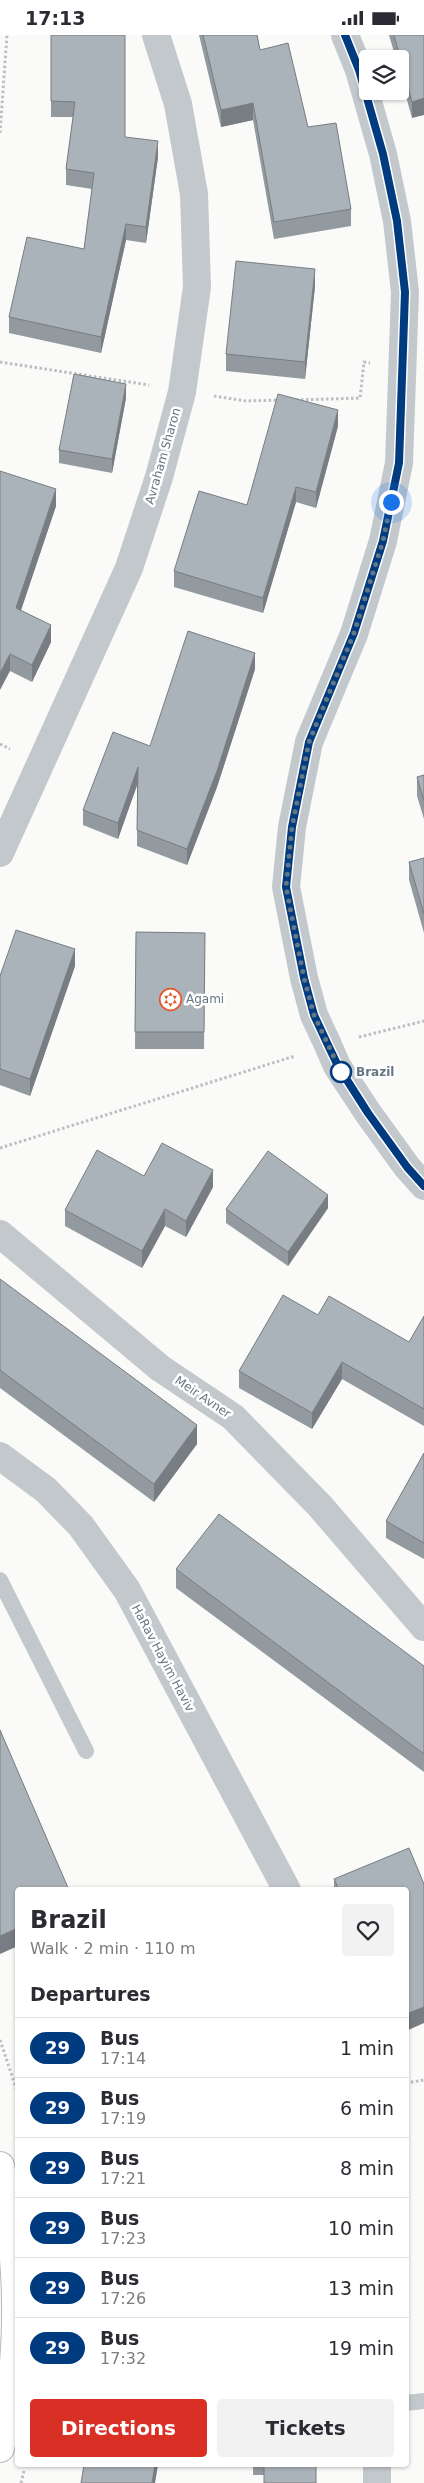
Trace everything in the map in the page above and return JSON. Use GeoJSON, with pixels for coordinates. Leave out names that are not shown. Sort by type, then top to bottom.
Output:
{"type":"FeatureCollection","features":[{"type":"Feature","properties":{"kind":"main road"},"geometry":{"type":"LineString","coordinates":[[0,2166],[12,2246],[15,2302]]}},
{"type":"Feature","properties":{"kind":"main road"},"geometry":{"type":"LineString","coordinates":[[0,2448],[12,2377],[15,2335]]}},
{"type":"Feature","properties":{"kind":"street","name":"Avraham Sharon"},"geometry":{"type":"LineString","coordinates":[[0,853],[129,568],[159,477],[182,391],[197,287],[194,194],[178,104],[156,35]]}},
{"type":"Feature","properties":{"kind":"street"},"geometry":{"type":"LineString","coordinates":[[345,35],[359,70],[383,154],[397,221],[405,292],[399,463],[383,541],[354,633],[309,742],[291,845],[286,887],[304,978],[314,1015],[338,1066],[368,1113],[407,1167],[424,1186]]}},
{"type":"Feature","properties":{"kind":"street","name":"Meir Avner"},"geometry":{"type":"LineString","coordinates":[[0,1234],[160,1368],[233,1417],[320,1506],[424,1627]]}},
{"type":"Feature","properties":{"kind":"street","name":"HaRav Hayim Haviv"},"geometry":{"type":"LineString","coordinates":[[0,1456],[46,1490],[81,1526],[128,1590],[285,1887]]}},
{"type":"Feature","properties":{"kind":"street"},"geometry":{"type":"LineString","coordinates":[[377,2467],[377,2483]]}},
{"type":"Feature","properties":{"kind":"lane"},"geometry":{"type":"LineString","coordinates":[[0,1580],[86,1751]]}},
{"type":"Feature","properties":{"kind":"lane"},"geometry":{"type":"LineString","coordinates":[[409,2403],[424,2401]]}},
{"type":"Feature","properties":{"kind":"path"},"geometry":{"type":"LineString","coordinates":[[0,133],[7,35]]}},
{"type":"Feature","properties":{"kind":"path"},"geometry":{"type":"LineString","coordinates":[[0,1148],[328,1045],[424,1021]]}},
{"type":"Feature","properties":{"kind":"path"},"geometry":{"type":"LineString","coordinates":[[0,2040],[15,2085]]}},
{"type":"Feature","properties":{"kind":"path"},"geometry":{"type":"LineString","coordinates":[[409,2082],[424,2080]]}},
{"type":"Feature","properties":{"kind":"building"},"geometry":{"type":"Polygon","coordinates":[[[51,35],[125,35],[125,137],[158,141],[146,227],[126,224],[101,337],[9,317],[27,237],[84,249],[94,173],[66,169],[75,102],[51,101],[51,35]]]}},
{"type":"Feature","properties":{"kind":"building"},"geometry":{"type":"Polygon","coordinates":[[[203,35],[257,35],[260,50],[288,43],[308,127],[336,123],[351,209],[274,222],[253,103],[221,110],[203,35]]]}},
{"type":"Feature","properties":{"kind":"building"},"geometry":{"type":"Polygon","coordinates":[[[394,35],[424,35],[424,98],[412,102],[409,91],[409,50],[398,50],[394,35]]]}},
{"type":"Feature","properties":{"kind":"building"},"geometry":{"type":"Polygon","coordinates":[[[236,261],[315,269],[305,362],[226,354],[236,261]]]}},
{"type":"Feature","properties":{"kind":"building"},"geometry":{"type":"Polygon","coordinates":[[[74,374],[126,384],[112,459],[59,450],[74,374]]]}},
{"type":"Feature","properties":{"kind":"building"},"geometry":{"type":"Polygon","coordinates":[[[278,394],[338,410],[316,492],[296,487],[263,598],[174,571],[199,491],[247,505],[278,394]]]}},
{"type":"Feature","properties":{"kind":"building"},"geometry":{"type":"Polygon","coordinates":[[[0,471],[56,489],[16,608],[51,625],[32,665],[10,654],[0,673],[0,471]]]}},
{"type":"Feature","properties":{"kind":"building"},"geometry":{"type":"Polygon","coordinates":[[[188,631],[255,653],[217,771],[187,849],[137,830],[138,767],[118,823],[83,810],[113,732],[150,746],[188,631]]]}},
{"type":"Feature","properties":{"kind":"building"},"geometry":{"type":"Polygon","coordinates":[[[424,775],[424,801],[417,777],[424,775]]]}},
{"type":"Feature","properties":{"kind":"building"},"geometry":{"type":"Polygon","coordinates":[[[424,858],[424,914],[409,862],[424,858]]]}},
{"type":"Feature","properties":{"kind":"building"},"geometry":{"type":"Polygon","coordinates":[[[16,930],[75,949],[30,1079],[0,1069],[0,976],[16,930]]]}},
{"type":"Feature","properties":{"kind":"building","name":"Agami"},"geometry":{"type":"Polygon","coordinates":[[[136,932],[205,933],[204,1032],[135,1032],[136,932]]]}},
{"type":"Feature","properties":{"kind":"building"},"geometry":{"type":"Polygon","coordinates":[[[162,1143],[213,1170],[186,1221],[165,1209],[142,1251],[65,1210],[97,1150],[144,1176],[162,1143]]]}},
{"type":"Feature","properties":{"kind":"building"},"geometry":{"type":"Polygon","coordinates":[[[268,1151],[328,1195],[288,1252],[226,1209],[268,1151]]]}},
{"type":"Feature","properties":{"kind":"building"},"geometry":{"type":"Polygon","coordinates":[[[0,1279],[197,1425],[154,1484],[0,1370],[0,1279]]]}},
{"type":"Feature","properties":{"kind":"building"},"geometry":{"type":"Polygon","coordinates":[[[283,1295],[318,1315],[329,1296],[409,1342],[424,1316],[424,1409],[342,1362],[312,1413],[239,1371],[283,1295]]]}},
{"type":"Feature","properties":{"kind":"building"},"geometry":{"type":"Polygon","coordinates":[[[424,1453],[424,1543],[386,1521],[424,1453]]]}},
{"type":"Feature","properties":{"kind":"building"},"geometry":{"type":"Polygon","coordinates":[[[219,1514],[424,1666],[424,1754],[176,1569],[219,1514]]]}},
{"type":"Feature","properties":{"kind":"building"},"geometry":{"type":"Polygon","coordinates":[[[0,1730],[68,1887],[15,1887],[15,1929],[0,1936],[0,1730]]]}},
{"type":"Feature","properties":{"kind":"building"},"geometry":{"type":"Polygon","coordinates":[[[409,1848],[424,1884],[424,2007],[409,2013],[409,1887],[338,1887],[334,1879],[409,1848]]]}},
{"type":"Feature","properties":{"kind":"building"},"geometry":{"type":"Polygon","coordinates":[[[84,2467],[155,2467],[152,2483],[81,2483],[84,2467]]]}},
{"type":"Feature","properties":{"kind":"building"},"geometry":{"type":"Polygon","coordinates":[[[264,2467],[316,2467],[316,2483],[264,2483],[264,2467]]]}},
{"type":"Feature","properties":{"kind":"bus line","name":"29"},"geometry":{"type":"LineString","coordinates":[[345,35],[359,70],[383,154],[397,221],[405,292],[404,377],[399,463],[383,541],[354,633],[309,742],[292,827],[286,887],[304,978],[314,1015],[338,1066],[368,1113],[407,1167],[424,1186]]}},
{"type":"Feature","properties":{"kind":"place","name":"Agami"},"geometry":{"type":"Point","coordinates":[170,999]}},
{"type":"Feature","properties":{"kind":"place","name":"Brazil"},"geometry":{"type":"Point","coordinates":[341,1072]}},
{"type":"Feature","properties":{"kind":"route"},"geometry":{"type":"LineString","coordinates":[[341,1072],[314,1015],[304,978],[286,887],[292,827],[309,742],[354,633],[383,541],[391,502]]}}]}
